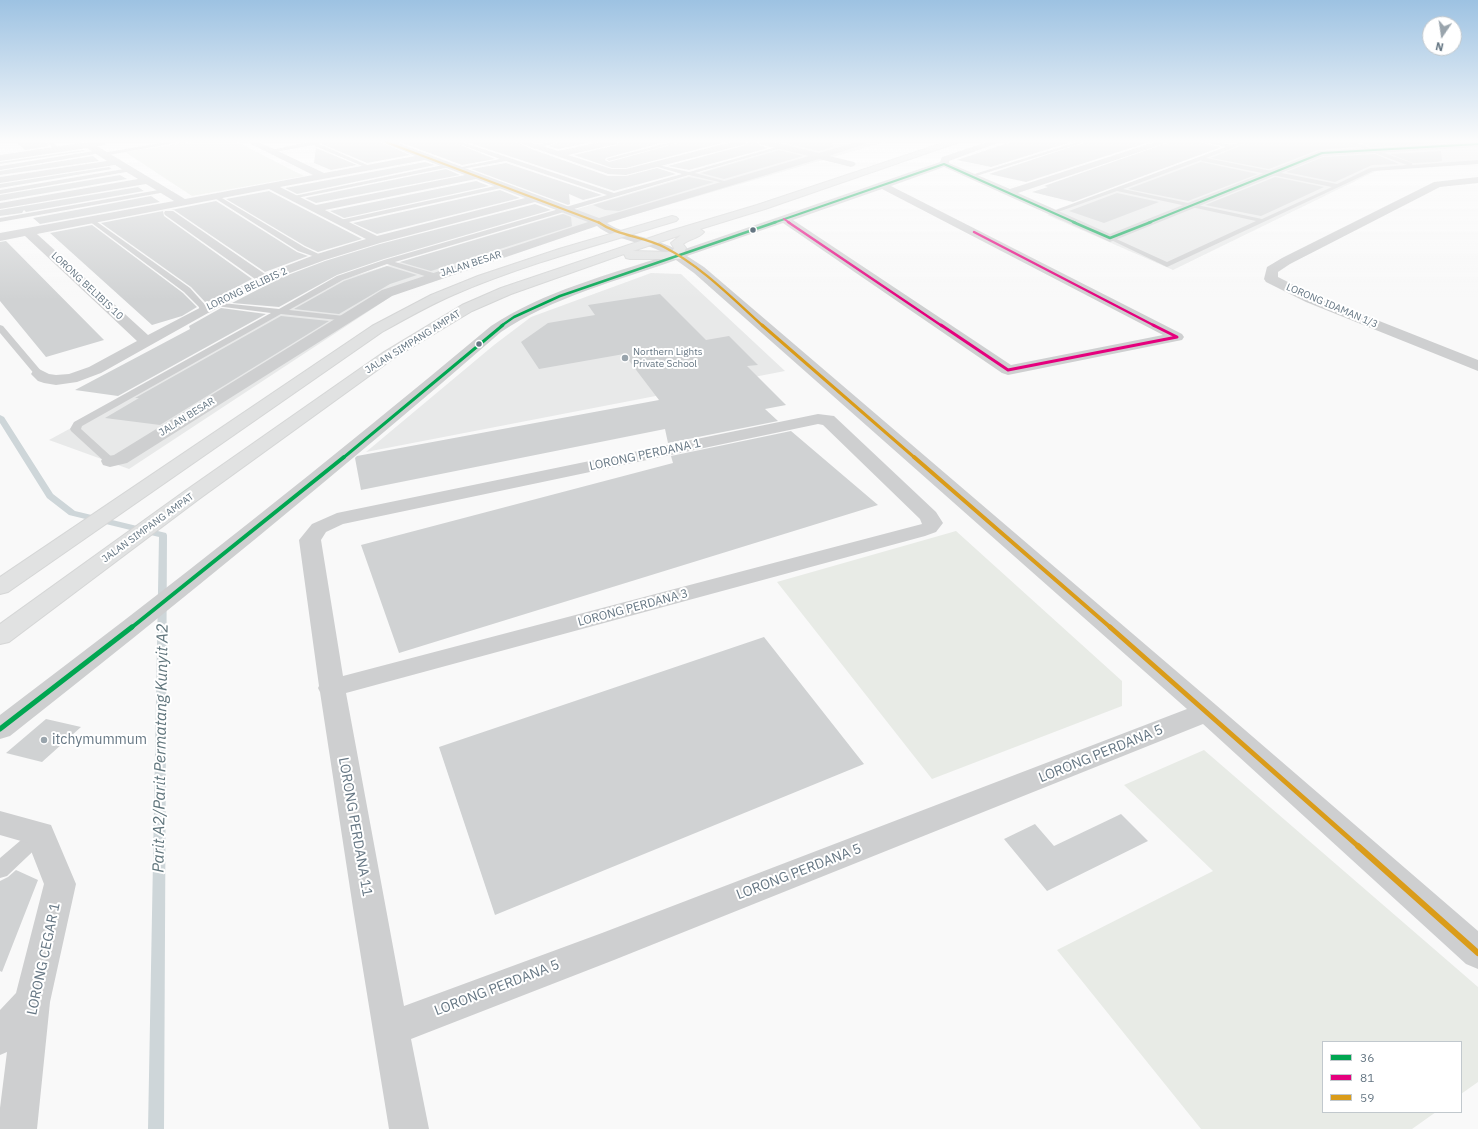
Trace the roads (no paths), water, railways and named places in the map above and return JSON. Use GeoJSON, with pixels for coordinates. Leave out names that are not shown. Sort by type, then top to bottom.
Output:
{"type":"FeatureCollection","features":[{"type":"Feature","properties":{"kind":"highway","name":"JALAN SIMPANG AMPAT"},"geometry":{"type":"LineString","coordinates":[[0,636],[32,611],[192,495],[389,355],[433,327],[467,308],[506,292],[591,262],[798,195]]}},
{"type":"Feature","properties":{"kind":"highway"},"geometry":{"type":"LineString","coordinates":[[591,262],[625,256],[677,256],[680,248],[677,243],[685,237],[761,207]]}},
{"type":"Feature","properties":{"kind":"highway","name":"JALAN SIMPANG AMPAT"},"geometry":{"type":"LineString","coordinates":[[0,587],[378,329],[413,309],[456,289],[514,267],[679,217]]}},
{"type":"Feature","properties":{"kind":"street"},"geometry":{"type":"LineString","coordinates":[[0,206],[64,195]]}},
{"type":"Feature","properties":{"kind":"street"},"geometry":{"type":"LineString","coordinates":[[170,195],[182,202]]}},
{"type":"Feature","properties":{"kind":"street"},"geometry":{"type":"LineString","coordinates":[[0,237],[222,195]]}},
{"type":"Feature","properties":{"kind":"street"},"geometry":{"type":"LineString","coordinates":[[287,195],[376,240]]}},
{"type":"Feature","properties":{"kind":"street"},"geometry":{"type":"LineString","coordinates":[[314,209],[384,195]]}},
{"type":"Feature","properties":{"kind":"street"},"geometry":{"type":"LineString","coordinates":[[527,195],[599,222],[602,226],[628,233],[640,240],[651,242],[699,270],[1207,712],[1478,952]]}},
{"type":"Feature","properties":{"kind":"street","name":"JALAN BESAR"},"geometry":{"type":"LineString","coordinates":[[110,461],[120,459],[387,293],[599,222],[688,195]]}},
{"type":"Feature","properties":{"kind":"street"},"geometry":{"type":"LineString","coordinates":[[0,729],[135,625],[370,436],[496,329],[508,321],[560,296],[854,195]]}},
{"type":"Feature","properties":{"kind":"street"},"geometry":{"type":"LineString","coordinates":[[784,219],[1008,370],[1177,337],[901,195]]}},
{"type":"Feature","properties":{"kind":"street"},"geometry":{"type":"LineString","coordinates":[[1013,195],[1110,238],[1216,195]]}},
{"type":"Feature","properties":{"kind":"street","name":"LORONG IDAMAN 1/3"},"geometry":{"type":"LineString","coordinates":[[1417,195],[1286,261],[1272,270],[1271,279],[1311,299],[1478,366]]}},
{"type":"Feature","properties":{"kind":"street","name":"LORONG BELIBIS 2"},"geometry":{"type":"LineString","coordinates":[[38,374],[44,378],[56,380],[71,379],[95,370],[203,310],[264,279],[321,257],[376,240],[536,198]]}},
{"type":"Feature","properties":{"kind":"street"},"geometry":{"type":"LineString","coordinates":[[169,213],[264,279]]}},
{"type":"Feature","properties":{"kind":"street","name":"LORONG BELIBIS 10"},"geometry":{"type":"LineString","coordinates":[[28,232],[146,341]]}},
{"type":"Feature","properties":{"kind":"street","name":"LORONG PERDANA 1"},"geometry":{"type":"LineString","coordinates":[[319,528],[337,519],[818,420],[828,420],[929,516],[933,523]]}},
{"type":"Feature","properties":{"kind":"street","name":"LORONG PERDANA 3"},"geometry":{"type":"LineString","coordinates":[[331,688],[918,532],[929,528],[933,523]]}},
{"type":"Feature","properties":{"kind":"street","name":"LORONG PERDANA 11"},"geometry":{"type":"LineString","coordinates":[[319,528],[310,540],[331,688],[409,1129]]}},
{"type":"Feature","properties":{"kind":"street","name":"LORONG PERDANA 5"},"geometry":{"type":"LineString","coordinates":[[390,1028],[624,940],[1207,712]]}},
{"type":"Feature","properties":{"kind":"street"},"geometry":{"type":"LineString","coordinates":[[0,823],[40,834]]}},
{"type":"Feature","properties":{"kind":"street","name":"LORONG CEGAR 1"},"geometry":{"type":"LineString","coordinates":[[18,1129],[32,1002],[60,884],[40,834]]}},
{"type":"Feature","properties":{"kind":"street"},"geometry":{"type":"LineString","coordinates":[[0,1037],[32,1002]]}},
{"type":"Feature","properties":{"kind":"lane"},"geometry":{"type":"LineString","coordinates":[[0,220],[143,195]]}},
{"type":"Feature","properties":{"kind":"lane"},"geometry":{"type":"LineString","coordinates":[[292,197],[304,195]]}},
{"type":"Feature","properties":{"kind":"lane"},"geometry":{"type":"LineString","coordinates":[[340,222],[464,195]]}},
{"type":"Feature","properties":{"kind":"lane"},"geometry":{"type":"LineString","coordinates":[[110,461],[77,432],[75,429],[78,424],[340,278],[387,262],[614,195]]}},
{"type":"Feature","properties":{"kind":"lane"},"geometry":{"type":"LineString","coordinates":[[1053,212],[1101,195]]}},
{"type":"Feature","properties":{"kind":"lane"},"geometry":{"type":"LineString","coordinates":[[1143,195],[1263,221]]}},
{"type":"Feature","properties":{"kind":"lane"},"geometry":{"type":"LineString","coordinates":[[1110,238],[1167,265],[1319,195]]}},
{"type":"Feature","properties":{"kind":"lane"},"geometry":{"type":"LineString","coordinates":[[215,196],[301,249],[321,257]]}},
{"type":"Feature","properties":{"kind":"lane"},"geometry":{"type":"LineString","coordinates":[[91,220],[187,290],[200,301],[203,306],[203,310]]}},
{"type":"Feature","properties":{"kind":"lane"},"geometry":{"type":"LineString","coordinates":[[387,262],[434,276]]}},
{"type":"Feature","properties":{"kind":"lane"},"geometry":{"type":"LineString","coordinates":[[216,304],[344,319]]}},
{"type":"Feature","properties":{"kind":"lane"},"geometry":{"type":"LineString","coordinates":[[0,328],[38,374]]}},
{"type":"Feature","properties":{"kind":"lane"},"geometry":{"type":"LineString","coordinates":[[0,870],[40,834]]}},
{"type":"Feature","properties":{"kind":"waterway","name":"Parit A2/Parit Permatang Kunyit A2"},"geometry":{"type":"LineString","coordinates":[[0,417],[50,496],[72,513],[163,535],[156,1129]]}},
{"type":"Feature","properties":{"kind":"place","name":"Northern Lights Private School"},"geometry":{"type":"Point","coordinates":[625,358]}},
{"type":"Feature","properties":{"kind":"place","name":"itchymummum"},"geometry":{"type":"Point","coordinates":[44,740]}}]}
